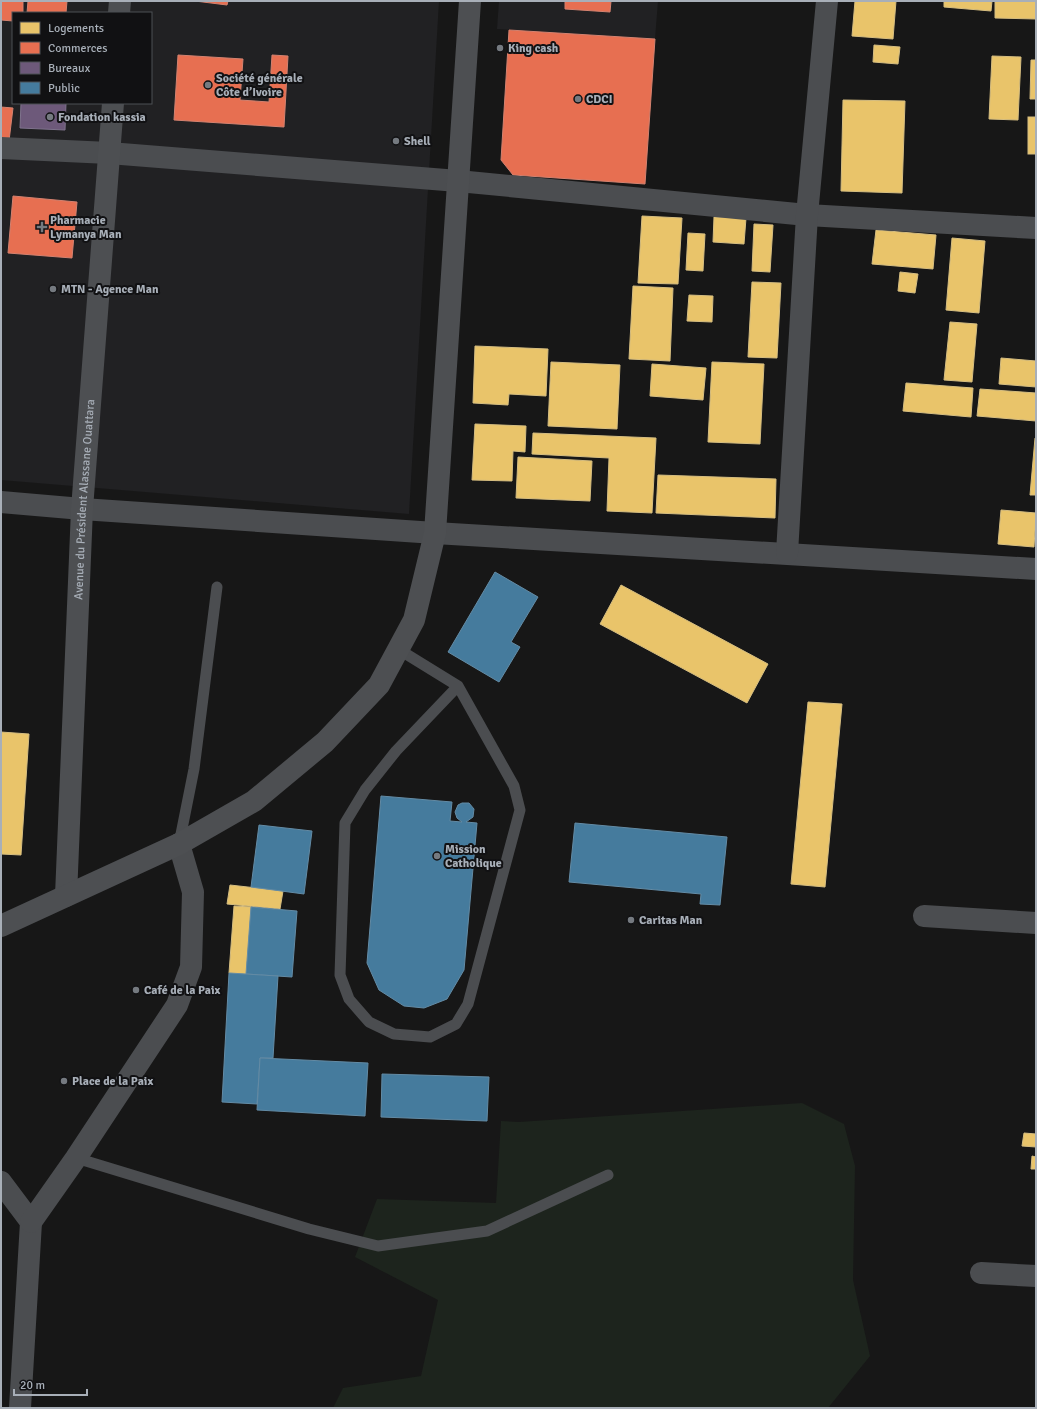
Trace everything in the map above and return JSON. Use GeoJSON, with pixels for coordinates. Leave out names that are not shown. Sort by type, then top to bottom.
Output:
{"type":"FeatureCollection","features":[{"type":"Feature","properties":{"kind":"main road"},"geometry":{"type":"LineString","coordinates":[[119,12],[120,1]]}},
{"type":"Feature","properties":{"kind":"main road"},"geometry":{"type":"LineString","coordinates":[[1,926],[179,844],[254,802],[325,742],[379,686],[414,620],[435,533],[470,1]]}},
{"type":"Feature","properties":{"kind":"main road","name":"Avenue du Président Alassane Ouattara"},"geometry":{"type":"LineString","coordinates":[[66,896],[82,509],[112,104]]}},
{"type":"Feature","properties":{"kind":"street"},"geometry":{"type":"LineString","coordinates":[[787,553],[807,215],[827,1]]}},
{"type":"Feature","properties":{"kind":"street"},"geometry":{"type":"LineString","coordinates":[[1,148],[109,153],[458,181],[807,215],[1036,228]]}},
{"type":"Feature","properties":{"kind":"street"},"geometry":{"type":"LineString","coordinates":[[1,502],[82,509],[435,533],[1036,569]]}},
{"type":"Feature","properties":{"kind":"street"},"geometry":{"type":"LineString","coordinates":[[20,1408],[31,1222],[76,1158],[177,1005],[191,967],[193,892],[179,844]]}},
{"type":"Feature","properties":{"kind":"street"},"geometry":{"type":"LineString","coordinates":[[924,916],[1036,923]]}},
{"type":"Feature","properties":{"kind":"street"},"geometry":{"type":"LineString","coordinates":[[1,1182],[31,1222]]}},
{"type":"Feature","properties":{"kind":"street"},"geometry":{"type":"LineString","coordinates":[[981,1273],[1036,1276]]}},
{"type":"Feature","properties":{"kind":"lane"},"geometry":{"type":"LineString","coordinates":[[179,844],[194,769],[217,587]]}},
{"type":"Feature","properties":{"kind":"lane"},"geometry":{"type":"LineString","coordinates":[[398,648],[458,686],[514,786],[520,810],[468,1004],[456,1024],[430,1037],[394,1034],[369,1022],[349,999],[340,975],[345,822],[365,790],[396,751],[458,686]]}},
{"type":"Feature","properties":{"kind":"lane"},"geometry":{"type":"LineString","coordinates":[[76,1158],[309,1229],[378,1246],[487,1231],[608,1175]]}},
{"type":"Feature","properties":{"kind":"shaded area"},"geometry":{"type":"Polygon","coordinates":[[[1,1],[439,1],[409,514],[1,480],[1,1]]]}},
{"type":"Feature","properties":{"kind":"shaded area"},"geometry":{"type":"Polygon","coordinates":[[[499,1],[658,1],[655,39],[497,29],[499,1]]]}},
{"type":"Feature","properties":{"kind":"shaded area"},"geometry":{"type":"Polygon","coordinates":[[[802,1103],[844,1124],[855,1166],[853,1280],[870,1356],[828,1408],[333,1408],[343,1388],[421,1376],[438,1300],[355,1257],[377,1199],[496,1203],[501,1121],[519,1122],[802,1103]]]}},
{"type":"Feature","properties":{"kind":"building: Logements"},"geometry":{"type":"Polygon","coordinates":[[[855,1],[896,1],[893,39],[852,36],[855,1]]]}},
{"type":"Feature","properties":{"kind":"building: Logements"},"geometry":{"type":"Polygon","coordinates":[[[944,1],[992,1],[991,11],[944,7],[944,1]]]}},
{"type":"Feature","properties":{"kind":"building: Logements"},"geometry":{"type":"Polygon","coordinates":[[[995,1],[1036,1],[1036,19],[995,18],[995,1]]]}},
{"type":"Feature","properties":{"kind":"building: Logements"},"geometry":{"type":"Polygon","coordinates":[[[874,45],[900,47],[898,64],[873,62],[874,45]]]}},
{"type":"Feature","properties":{"kind":"building: Logements"},"geometry":{"type":"Polygon","coordinates":[[[992,56],[1021,57],[1018,120],[989,119],[992,56]]]}},
{"type":"Feature","properties":{"kind":"building: Logements"},"geometry":{"type":"Polygon","coordinates":[[[1031,60],[1036,60],[1036,99],[1030,99],[1031,60]]]}},
{"type":"Feature","properties":{"kind":"building: Logements"},"geometry":{"type":"Polygon","coordinates":[[[843,100],[905,101],[902,193],[841,191],[843,100]]]}},
{"type":"Feature","properties":{"kind":"building: Logements"},"geometry":{"type":"Polygon","coordinates":[[[1028,117],[1036,117],[1036,154],[1028,154],[1028,117]]]}},
{"type":"Feature","properties":{"kind":"building: Logements"},"geometry":{"type":"Polygon","coordinates":[[[642,216],[682,218],[678,284],[638,283],[642,216]]]}},
{"type":"Feature","properties":{"kind":"building: Logements"},"geometry":{"type":"Polygon","coordinates":[[[714,217],[746,218],[744,244],[713,242],[714,217]]]}},
{"type":"Feature","properties":{"kind":"building: Logements"},"geometry":{"type":"Polygon","coordinates":[[[754,224],[773,225],[770,272],[752,271],[754,224]]]}},
{"type":"Feature","properties":{"kind":"building: Logements"},"geometry":{"type":"Polygon","coordinates":[[[876,230],[936,235],[933,269],[872,264],[876,230]]]}},
{"type":"Feature","properties":{"kind":"building: Logements"},"geometry":{"type":"Polygon","coordinates":[[[688,233],[705,234],[703,271],[686,270],[688,233]]]}},
{"type":"Feature","properties":{"kind":"building: Logements"},"geometry":{"type":"Polygon","coordinates":[[[952,238],[985,241],[979,313],[946,310],[952,238]]]}},
{"type":"Feature","properties":{"kind":"building: Logements"},"geometry":{"type":"Polygon","coordinates":[[[900,272],[918,274],[915,293],[898,291],[900,272]]]}},
{"type":"Feature","properties":{"kind":"building: Logements"},"geometry":{"type":"Polygon","coordinates":[[[752,282],[781,283],[777,358],[748,357],[752,282]]]}},
{"type":"Feature","properties":{"kind":"building: Logements"},"geometry":{"type":"Polygon","coordinates":[[[633,286],[673,288],[670,361],[629,359],[633,286]]]}},
{"type":"Feature","properties":{"kind":"building: Logements"},"geometry":{"type":"Polygon","coordinates":[[[689,295],[713,296],[712,322],[687,321],[689,295]]]}},
{"type":"Feature","properties":{"kind":"building: Logements"},"geometry":{"type":"Polygon","coordinates":[[[950,322],[977,324],[972,382],[944,380],[950,322]]]}},
{"type":"Feature","properties":{"kind":"building: Logements"},"geometry":{"type":"Polygon","coordinates":[[[475,346],[548,349],[546,396],[509,394],[508,405],[473,403],[475,346]]]}},
{"type":"Feature","properties":{"kind":"building: Logements"},"geometry":{"type":"Polygon","coordinates":[[[1001,358],[1036,361],[1036,387],[999,384],[1001,358]]]}},
{"type":"Feature","properties":{"kind":"building: Logements"},"geometry":{"type":"Polygon","coordinates":[[[551,362],[620,365],[617,429],[548,426],[551,362]]]}},
{"type":"Feature","properties":{"kind":"building: Logements"},"geometry":{"type":"Polygon","coordinates":[[[712,362],[764,364],[760,444],[708,442],[712,362]]]}},
{"type":"Feature","properties":{"kind":"building: Logements"},"geometry":{"type":"Polygon","coordinates":[[[652,364],[706,368],[703,400],[650,396],[652,364]]]}},
{"type":"Feature","properties":{"kind":"building: Logements"},"geometry":{"type":"Polygon","coordinates":[[[906,383],[973,388],[971,417],[903,411],[906,383]]]}},
{"type":"Feature","properties":{"kind":"building: Logements"},"geometry":{"type":"Polygon","coordinates":[[[980,389],[1036,393],[1036,421],[977,416],[980,389]]]}},
{"type":"Feature","properties":{"kind":"building: Logements"},"geometry":{"type":"Polygon","coordinates":[[[475,424],[526,426],[525,452],[513,451],[512,481],[472,480],[475,424]]]}},
{"type":"Feature","properties":{"kind":"building: Logements"},"geometry":{"type":"Polygon","coordinates":[[[533,433],[656,438],[652,513],[607,511],[609,458],[532,454],[533,433]]]}},
{"type":"Feature","properties":{"kind":"building: Logements"},"geometry":{"type":"Polygon","coordinates":[[[1035,438],[1036,495],[1030,495],[1035,438]]]}},
{"type":"Feature","properties":{"kind":"building: Logements"},"geometry":{"type":"Polygon","coordinates":[[[518,457],[592,461],[590,501],[516,498],[518,457]]]}},
{"type":"Feature","properties":{"kind":"building: Logements"},"geometry":{"type":"Polygon","coordinates":[[[658,475],[776,479],[775,518],[656,513],[658,475]]]}},
{"type":"Feature","properties":{"kind":"building: Logements"},"geometry":{"type":"Polygon","coordinates":[[[1001,510],[1036,513],[1034,547],[998,544],[1001,510]]]}},
{"type":"Feature","properties":{"kind":"building: Logements"},"geometry":{"type":"Polygon","coordinates":[[[621,585],[768,664],[747,703],[600,624],[621,585]]]}},
{"type":"Feature","properties":{"kind":"building: Logements"},"geometry":{"type":"Polygon","coordinates":[[[808,702],[842,704],[825,887],[791,884],[808,702]]]}},
{"type":"Feature","properties":{"kind":"building: Logements"},"geometry":{"type":"Polygon","coordinates":[[[1,732],[29,734],[21,855],[1,854],[1,732]]]}},
{"type":"Feature","properties":{"kind":"building: Logements"},"geometry":{"type":"Polygon","coordinates":[[[230,885],[283,891],[280,909],[227,904],[230,885]]]}},
{"type":"Feature","properties":{"kind":"building: Logements"},"geometry":{"type":"Polygon","coordinates":[[[234,906],[251,907],[246,974],[229,973],[234,906]]]}},
{"type":"Feature","properties":{"kind":"building: Logements"},"geometry":{"type":"Polygon","coordinates":[[[1024,1133],[1036,1134],[1036,1147],[1022,1146],[1024,1133]]]}},
{"type":"Feature","properties":{"kind":"building: Logements"},"geometry":{"type":"Polygon","coordinates":[[[1032,1156],[1036,1157],[1036,1169],[1031,1169],[1032,1156]]]}},
{"type":"Feature","properties":{"kind":"building: Commerces"},"geometry":{"type":"Polygon","coordinates":[[[1,1],[23,1],[23,12],[12,12],[12,21],[1,20],[1,1]]]}},
{"type":"Feature","properties":{"kind":"building: Commerces"},"geometry":{"type":"Polygon","coordinates":[[[28,1],[67,1],[66,12],[27,12],[28,1]]]}},
{"type":"Feature","properties":{"kind":"building: Commerces"},"geometry":{"type":"Polygon","coordinates":[[[195,1],[228,1],[227,5],[195,1]]]}},
{"type":"Feature","properties":{"kind":"building: Commerces"},"geometry":{"type":"Polygon","coordinates":[[[565,1],[611,1],[610,12],[565,9],[565,1]]]}},
{"type":"Feature","properties":{"kind":"building: Commerces","name":"CDCI"},"geometry":{"type":"Polygon","coordinates":[[[509,30],[655,39],[645,184],[513,175],[501,160],[509,30]]]}},
{"type":"Feature","properties":{"kind":"building: Commerces"},"geometry":{"type":"Polygon","coordinates":[[[178,55],[243,59],[240,100],[269,102],[272,55],[288,56],[284,127],[174,120],[178,55]]]}},
{"type":"Feature","properties":{"kind":"building: Commerces"},"geometry":{"type":"Polygon","coordinates":[[[1,107],[13,108],[9,141],[1,140],[1,107]]]}},
{"type":"Feature","properties":{"kind":"building: Commerces","name":"Pharmacie Lymanya Man"},"geometry":{"type":"Polygon","coordinates":[[[13,196],[77,202],[72,258],[8,253],[13,196]]]}},
{"type":"Feature","properties":{"kind":"building: Bureaux"},"geometry":{"type":"Polygon","coordinates":[[[21,104],[66,104],[65,130],[20,128],[21,104]]]}},
{"type":"Feature","properties":{"kind":"building: Public"},"geometry":{"type":"Polygon","coordinates":[[[495,572],[538,597],[511,642],[520,647],[499,682],[448,652],[495,572]]]}},
{"type":"Feature","properties":{"kind":"building: Public"},"geometry":{"type":"Polygon","coordinates":[[[381,796],[452,802],[450,821],[462,822],[457,818],[455,812],[458,805],[462,803],[469,803],[474,809],[473,817],[466,822],[477,823],[464,970],[447,999],[424,1008],[404,1006],[379,990],[367,963],[381,796]]]}},
{"type":"Feature","properties":{"kind":"building: Public"},"geometry":{"type":"Polygon","coordinates":[[[575,823],[727,837],[720,905],[700,904],[701,894],[569,882],[575,823]]]}},
{"type":"Feature","properties":{"kind":"building: Public"},"geometry":{"type":"Polygon","coordinates":[[[259,825],[312,831],[304,894],[251,887],[259,825]]]}},
{"type":"Feature","properties":{"kind":"building: Public"},"geometry":{"type":"Polygon","coordinates":[[[251,907],[297,911],[292,977],[246,974],[251,907]]]}},
{"type":"Feature","properties":{"kind":"building: Public"},"geometry":{"type":"Polygon","coordinates":[[[229,973],[278,976],[273,1058],[260,1058],[257,1104],[222,1102],[229,973]]]}},
{"type":"Feature","properties":{"kind":"building: Public"},"geometry":{"type":"Polygon","coordinates":[[[260,1058],[368,1063],[365,1116],[257,1110],[260,1058]]]}},
{"type":"Feature","properties":{"kind":"building: Public"},"geometry":{"type":"Polygon","coordinates":[[[382,1074],[489,1077],[487,1121],[381,1117],[382,1074]]]}},
{"type":"Feature","properties":{"kind":"place","name":"King cash"},"geometry":{"type":"Point","coordinates":[500,48]}},
{"type":"Feature","properties":{"kind":"place","name":"Société générale Côte d’Ivoire"},"geometry":{"type":"Point","coordinates":[208,85]}},
{"type":"Feature","properties":{"kind":"place","name":"CDCI"},"geometry":{"type":"Point","coordinates":[578,99]}},
{"type":"Feature","properties":{"kind":"place","name":"Fondation kassia"},"geometry":{"type":"Point","coordinates":[50,117]}},
{"type":"Feature","properties":{"kind":"place","name":"Shell"},"geometry":{"type":"Point","coordinates":[396,141]}},
{"type":"Feature","properties":{"kind":"place","name":"Pharmacie Lymanya Man"},"geometry":{"type":"Point","coordinates":[42,227]}},
{"type":"Feature","properties":{"kind":"place","name":"MTN - Agence Man"},"geometry":{"type":"Point","coordinates":[53,289]}},
{"type":"Feature","properties":{"kind":"place","name":"Mission Catholique"},"geometry":{"type":"Point","coordinates":[437,856]}},
{"type":"Feature","properties":{"kind":"place","name":"Caritas Man"},"geometry":{"type":"Point","coordinates":[631,920]}},
{"type":"Feature","properties":{"kind":"place","name":"Café de la Paix"},"geometry":{"type":"Point","coordinates":[136,990]}},
{"type":"Feature","properties":{"kind":"place","name":"Place de la Paix"},"geometry":{"type":"Point","coordinates":[64,1081]}}]}
